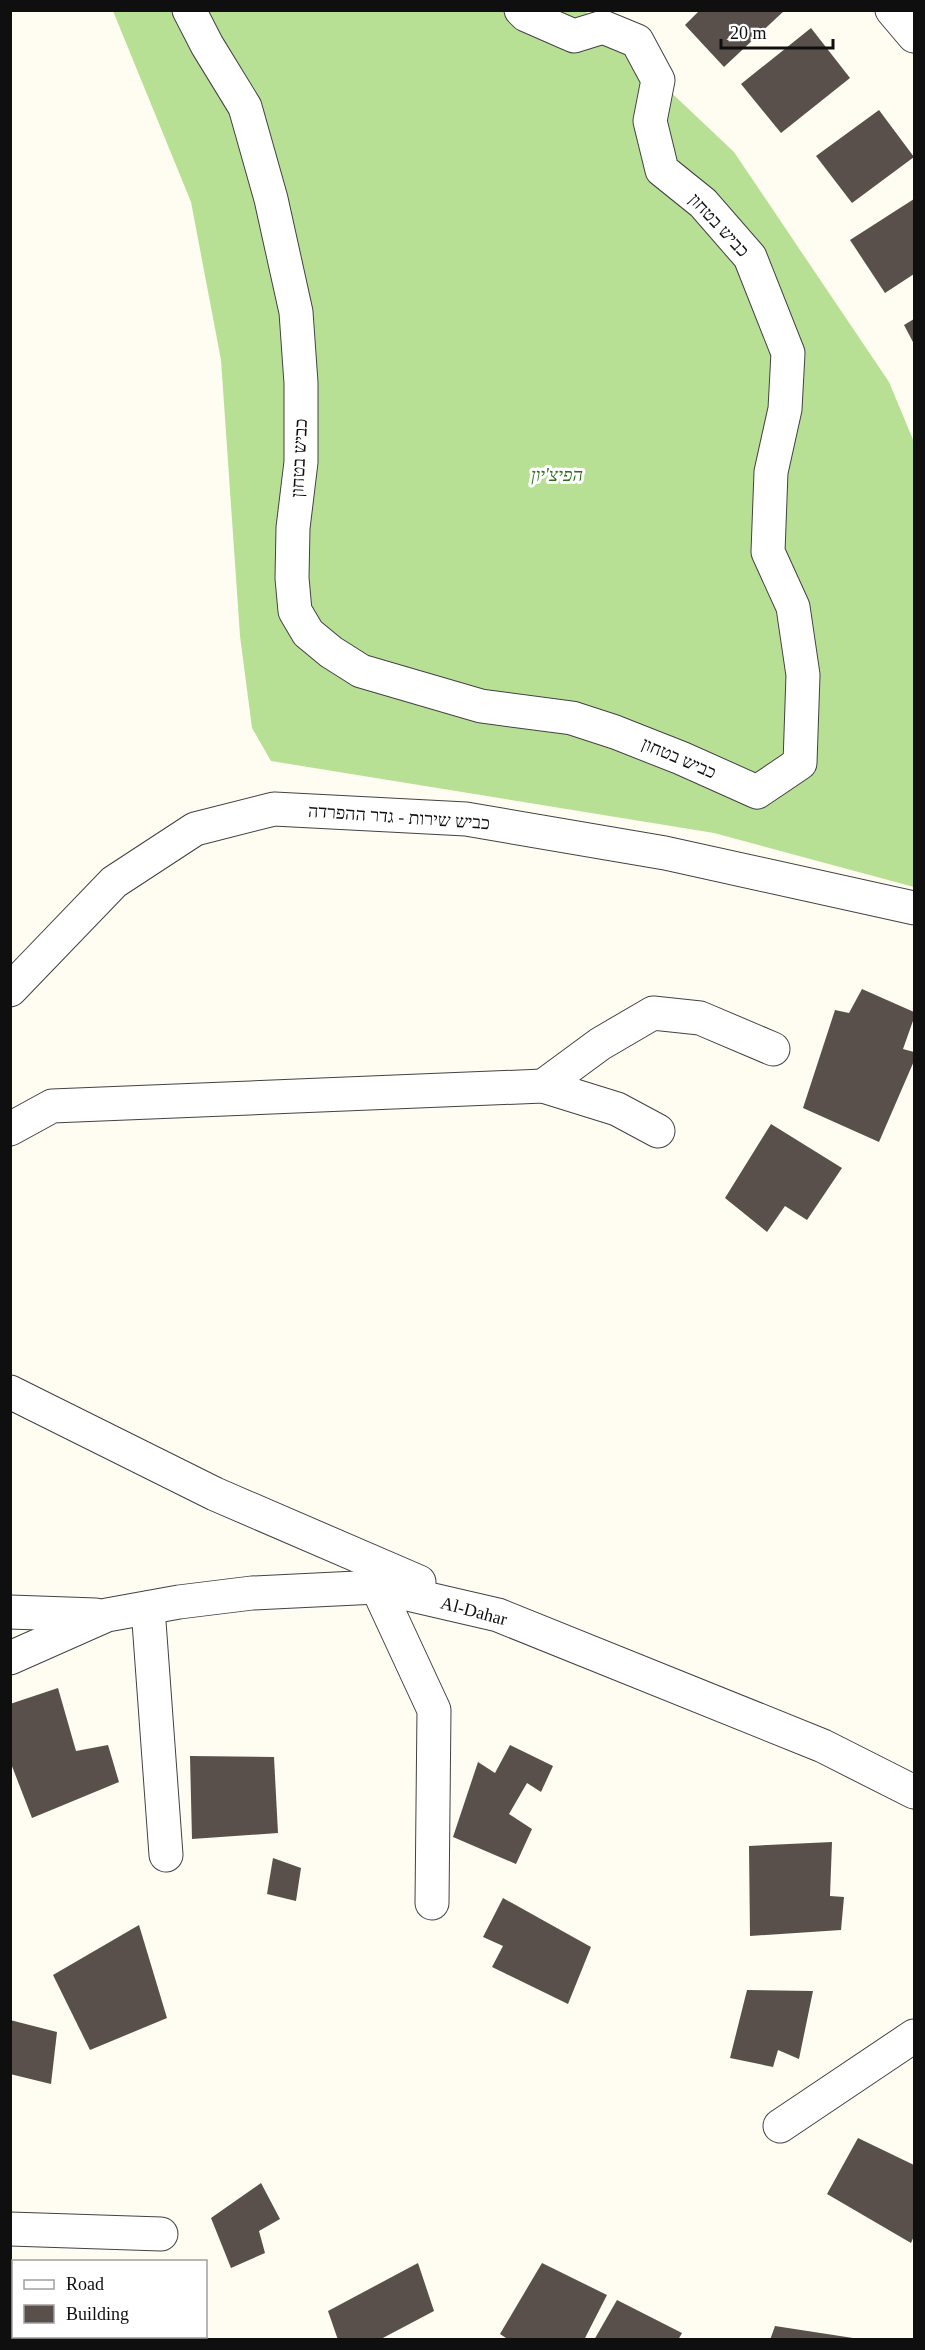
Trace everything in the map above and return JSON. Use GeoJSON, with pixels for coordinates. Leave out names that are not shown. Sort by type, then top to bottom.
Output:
{"type":"FeatureCollection","features":[{"type":"Feature","properties":{"kind":"street","name":"כביש בטחון"},"geometry":{"type":"LineString","coordinates":[[189,10],[207,45],[245,107],[272,199],[296,312],[302,383],[301,462],[293,528],[292,578],[295,610],[308,633],[331,652],[361,671],[481,706],[572,718],[681,758],[756,792],[800,763],[803,675],[793,607],[768,552],[771,472],[785,409],[788,353],[750,257],[703,203],[662,170],[650,121],[658,80],[637,41],[603,27],[574,36],[526,15],[521,10]]}},
{"type":"Feature","properties":{"kind":"street"},"geometry":{"type":"LineString","coordinates":[[892,10],[915,36]]}},
{"type":"Feature","properties":{"kind":"street","name":"כביש שירות - גדר ההפרדה"},"geometry":{"type":"LineString","coordinates":[[10,990],[114,882],[195,829],[274,809],[466,819],[665,853],[915,908]]}},
{"type":"Feature","properties":{"kind":"street"},"geometry":{"type":"LineString","coordinates":[[543,1086],[600,1044],[653,1013],[700,1018],[773,1049]]}},
{"type":"Feature","properties":{"kind":"street"},"geometry":{"type":"LineString","coordinates":[[10,1129],[52,1106],[543,1086],[617,1108],[658,1131]]}},
{"type":"Feature","properties":{"kind":"street"},"geometry":{"type":"LineString","coordinates":[[10,1392],[215,1494],[498,1615]]}},
{"type":"Feature","properties":{"kind":"street"},"geometry":{"type":"LineString","coordinates":[[377,1587],[434,1710],[432,1903]]}},
{"type":"Feature","properties":{"kind":"street","name":"Al-Dahar"},"geometry":{"type":"LineString","coordinates":[[10,1658],[107,1615],[179,1602],[252,1593],[377,1587],[498,1615],[823,1746],[915,1792]]}},
{"type":"Feature","properties":{"kind":"street"},"geometry":{"type":"LineString","coordinates":[[148,1608],[166,1855]]}},
{"type":"Feature","properties":{"kind":"street"},"geometry":{"type":"LineString","coordinates":[[10,1612],[107,1615]]}},
{"type":"Feature","properties":{"kind":"street"},"geometry":{"type":"LineString","coordinates":[[780,2126],[915,2036]]}},
{"type":"Feature","properties":{"kind":"street"},"geometry":{"type":"LineString","coordinates":[[10,2229],[161,2234]]}},
{"type":"Feature","properties":{"kind":"green space","name":"הפיצ'יון"},"geometry":{"type":"Polygon","coordinates":[[[113,11],[585,11],[734,152],[889,382],[914,442],[914,887],[714,833],[271,761],[252,728],[240,636],[221,360],[191,202],[113,11]]]}},
{"type":"Feature","properties":{"kind":"building"},"geometry":{"type":"Polygon","coordinates":[[[700,10],[785,10],[724,67],[685,25],[700,10]]]}},
{"type":"Feature","properties":{"kind":"building"},"geometry":{"type":"Polygon","coordinates":[[[811,28],[850,78],[781,133],[741,84],[811,28]]]}},
{"type":"Feature","properties":{"kind":"building"},"geometry":{"type":"Polygon","coordinates":[[[879,110],[914,157],[852,203],[816,156],[879,110]]]}},
{"type":"Feature","properties":{"kind":"building"},"geometry":{"type":"Polygon","coordinates":[[[914,199],[914,274],[885,293],[850,240],[914,199]]]}},
{"type":"Feature","properties":{"kind":"building"},"geometry":{"type":"Polygon","coordinates":[[[914,319],[914,344],[904,325],[914,319]]]}},
{"type":"Feature","properties":{"kind":"building"},"geometry":{"type":"Polygon","coordinates":[[[862,989],[914,1012],[903,1049],[914,1052],[914,1061],[879,1142],[803,1108],[835,1010],[849,1013],[862,989]]]}},
{"type":"Feature","properties":{"kind":"building"},"geometry":{"type":"Polygon","coordinates":[[[771,1124],[842,1168],[807,1220],[785,1206],[767,1232],[725,1198],[771,1124]]]}},
{"type":"Feature","properties":{"kind":"building"},"geometry":{"type":"Polygon","coordinates":[[[58,1688],[76,1751],[108,1745],[119,1782],[32,1818],[10,1761],[10,1704],[58,1688]]]}},
{"type":"Feature","properties":{"kind":"building"},"geometry":{"type":"Polygon","coordinates":[[[510,1745],[553,1766],[541,1792],[527,1783],[509,1814],[532,1829],[516,1864],[453,1837],[478,1762],[495,1773],[510,1745]]]}},
{"type":"Feature","properties":{"kind":"building"},"geometry":{"type":"Polygon","coordinates":[[[190,1756],[274,1757],[278,1833],[192,1839],[190,1756]]]}},
{"type":"Feature","properties":{"kind":"building"},"geometry":{"type":"Polygon","coordinates":[[[832,1842],[830,1896],[844,1897],[841,1930],[750,1936],[749,1846],[832,1842]]]}},
{"type":"Feature","properties":{"kind":"building"},"geometry":{"type":"Polygon","coordinates":[[[273,1858],[301,1868],[296,1901],[267,1894],[273,1858]]]}},
{"type":"Feature","properties":{"kind":"building"},"geometry":{"type":"Polygon","coordinates":[[[503,1898],[591,1947],[568,2004],[492,1967],[503,1946],[483,1937],[503,1898]]]}},
{"type":"Feature","properties":{"kind":"building"},"geometry":{"type":"Polygon","coordinates":[[[139,1925],[167,2018],[90,2050],[53,1975],[139,1925]]]}},
{"type":"Feature","properties":{"kind":"building"},"geometry":{"type":"Polygon","coordinates":[[[747,1990],[813,1991],[799,2059],[778,2050],[773,2067],[730,2058],[747,1990]]]}},
{"type":"Feature","properties":{"kind":"building"},"geometry":{"type":"Polygon","coordinates":[[[10,2020],[57,2032],[51,2084],[10,2074],[10,2020]]]}},
{"type":"Feature","properties":{"kind":"building"},"geometry":{"type":"Polygon","coordinates":[[[858,2138],[914,2165],[914,2236],[911,2243],[827,2194],[858,2138]]]}},
{"type":"Feature","properties":{"kind":"building"},"geometry":{"type":"Polygon","coordinates":[[[261,2183],[280,2219],[259,2231],[265,2253],[231,2268],[211,2218],[261,2183]]]}},
{"type":"Feature","properties":{"kind":"building"},"geometry":{"type":"Polygon","coordinates":[[[418,2263],[434,2311],[379,2340],[338,2340],[328,2311],[418,2263]]]}},
{"type":"Feature","properties":{"kind":"building"},"geometry":{"type":"Polygon","coordinates":[[[542,2263],[607,2295],[584,2340],[509,2340],[500,2334],[542,2263]]]}},
{"type":"Feature","properties":{"kind":"building"},"geometry":{"type":"Polygon","coordinates":[[[617,2300],[682,2333],[678,2340],[594,2340],[617,2300]]]}},
{"type":"Feature","properties":{"kind":"building"},"geometry":{"type":"Polygon","coordinates":[[[775,2326],[853,2338],[853,2340],[770,2340],[775,2326]]]}},
{"type":"Feature","properties":{"kind":"building"},"geometry":{"type":"Polygon","coordinates":[[[103,2338],[134,2338],[134,2340],[103,2340],[103,2338]]]}}]}
